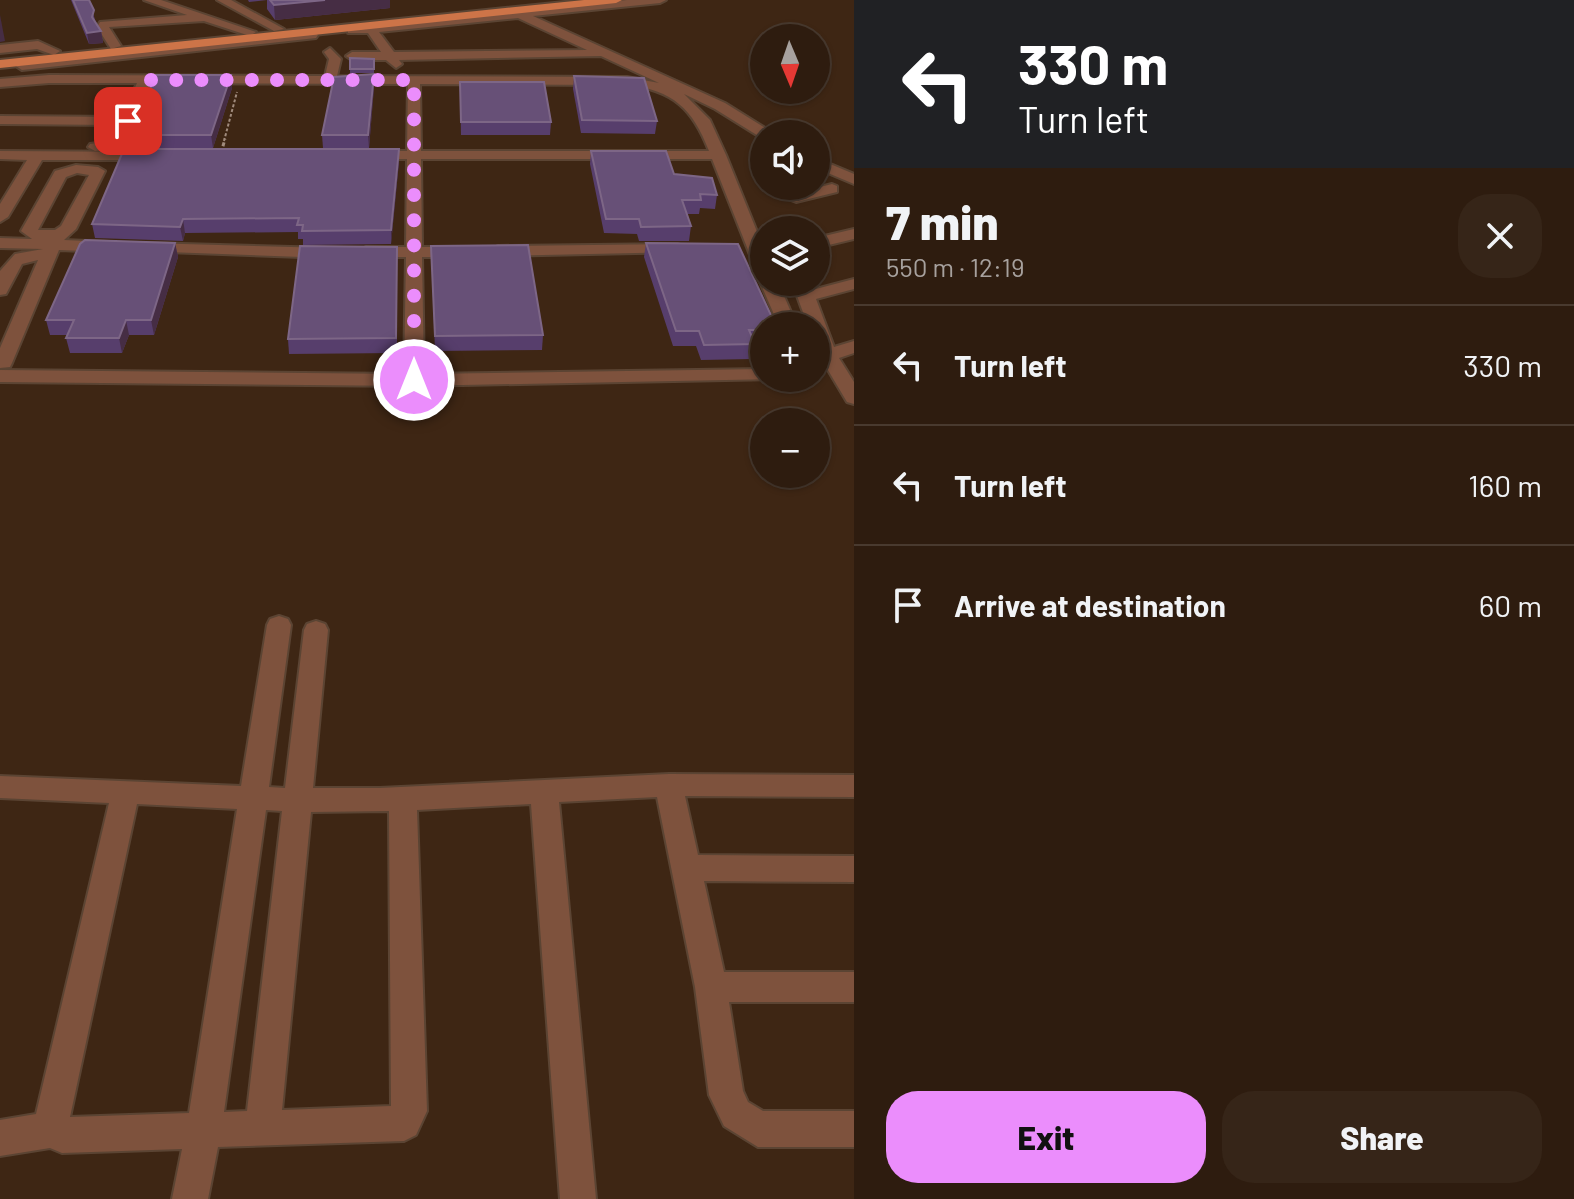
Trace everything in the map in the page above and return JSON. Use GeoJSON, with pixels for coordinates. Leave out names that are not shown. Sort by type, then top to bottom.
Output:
{"type":"FeatureCollection","features":[{"type":"Feature","properties":{"kind":"main road"},"geometry":{"type":"LineString","coordinates":[[0,66],[556,0]]}},
{"type":"Feature","properties":{"kind":"main road"},"geometry":{"type":"LineString","coordinates":[[0,57],[512,7],[616,0]]}},
{"type":"Feature","properties":{"kind":"street"},"geometry":{"type":"LineString","coordinates":[[150,0],[199,19],[250,32]]}},
{"type":"Feature","properties":{"kind":"street"},"geometry":{"type":"LineString","coordinates":[[223,0],[278,29]]}},
{"type":"Feature","properties":{"kind":"street"},"geometry":{"type":"LineString","coordinates":[[512,7],[576,8],[660,0]]}},
{"type":"Feature","properties":{"kind":"street"},"geometry":{"type":"LineString","coordinates":[[241,9],[264,4]]}},
{"type":"Feature","properties":{"kind":"street"},"geometry":{"type":"LineString","coordinates":[[512,7],[602,53],[720,106],[750,125]]}},
{"type":"Feature","properties":{"kind":"street"},"geometry":{"type":"LineString","coordinates":[[491,36],[512,7]]}},
{"type":"Feature","properties":{"kind":"street"},"geometry":{"type":"LineString","coordinates":[[562,33],[555,21],[576,8]]}},
{"type":"Feature","properties":{"kind":"street"},"geometry":{"type":"LineString","coordinates":[[199,19],[192,26],[183,28],[104,30],[113,45],[236,30]]}},
{"type":"Feature","properties":{"kind":"street"},"geometry":{"type":"LineString","coordinates":[[0,66],[371,29],[418,40],[491,36],[602,53]]}},
{"type":"Feature","properties":{"kind":"street"},"geometry":{"type":"LineString","coordinates":[[371,29],[404,74],[415,80]]}},
{"type":"Feature","properties":{"kind":"street"},"geometry":{"type":"LineString","coordinates":[[352,56],[390,56],[418,40],[491,36]]}},
{"type":"Feature","properties":{"kind":"street"},"geometry":{"type":"LineString","coordinates":[[414,380],[412,155],[418,40]]}},
{"type":"Feature","properties":{"kind":"street"},"geometry":{"type":"LineString","coordinates":[[0,49],[38,45],[54,51]]}},
{"type":"Feature","properties":{"kind":"street"},"geometry":{"type":"LineString","coordinates":[[330,52],[335,59],[330,80]]}},
{"type":"Feature","properties":{"kind":"street"},"geometry":{"type":"LineString","coordinates":[[4,92],[49,79],[627,81],[653,84],[689,103],[705,123],[719,155],[750,252]]}},
{"type":"Feature","properties":{"kind":"street"},"geometry":{"type":"LineString","coordinates":[[0,146],[113,147],[126,127],[145,80]]}},
{"type":"Feature","properties":{"kind":"street"},"geometry":{"type":"LineString","coordinates":[[0,120],[102,114],[126,127]]}},
{"type":"Feature","properties":{"kind":"street"},"geometry":{"type":"LineString","coordinates":[[0,134],[126,127]]}},
{"type":"Feature","properties":{"kind":"street"},"geometry":{"type":"LineString","coordinates":[[0,155],[177,156]]}},
{"type":"Feature","properties":{"kind":"street"},"geometry":{"type":"LineString","coordinates":[[0,217],[37,155]]}},
{"type":"Feature","properties":{"kind":"street"},"geometry":{"type":"LineString","coordinates":[[353,155],[719,155]]}},
{"type":"Feature","properties":{"kind":"street"},"geometry":{"type":"LineString","coordinates":[[53,245],[29,231],[60,174],[76,169],[98,171],[68,229],[53,245],[1,370],[414,380],[750,375]]}},
{"type":"Feature","properties":{"kind":"street"},"geometry":{"type":"LineString","coordinates":[[830,169],[854,180]]}},
{"type":"Feature","properties":{"kind":"street"},"geometry":{"type":"LineString","coordinates":[[830,240],[854,234]]}},
{"type":"Feature","properties":{"kind":"street"},"geometry":{"type":"LineString","coordinates":[[0,243],[347,252],[693,248]]}},
{"type":"Feature","properties":{"kind":"street"},"geometry":{"type":"LineString","coordinates":[[0,290],[14,258],[53,245]]}},
{"type":"Feature","properties":{"kind":"street"},"geometry":{"type":"LineString","coordinates":[[830,286],[854,284]]}},
{"type":"Feature","properties":{"kind":"street"},"geometry":{"type":"LineString","coordinates":[[830,354],[854,347]]}},
{"type":"Feature","properties":{"kind":"street"},"geometry":{"type":"LineString","coordinates":[[830,358],[854,398]]}},
{"type":"Feature","properties":{"kind":"street"},"geometry":{"type":"LineString","coordinates":[[190,1199],[204,1130],[279,625]]}},
{"type":"Feature","properties":{"kind":"street"},"geometry":{"type":"LineString","coordinates":[[262,1130],[316,630]]}},
{"type":"Feature","properties":{"kind":"street"},"geometry":{"type":"LineString","coordinates":[[0,787],[298,800],[669,785],[854,786]]}},
{"type":"Feature","properties":{"kind":"street"},"geometry":{"type":"LineString","coordinates":[[669,785],[711,987],[726,1095],[736,1114],[758,1129],[854,1129]]}},
{"type":"Feature","properties":{"kind":"street"},"geometry":{"type":"LineString","coordinates":[[544,790],[578,1199]]}},
{"type":"Feature","properties":{"kind":"street"},"geometry":{"type":"LineString","coordinates":[[125,793],[52,1120],[55,1129],[62,1135],[404,1123],[409,1111],[409,1065],[403,798]]}},
{"type":"Feature","properties":{"kind":"street"},"geometry":{"type":"LineString","coordinates":[[686,868],[854,869]]}},
{"type":"Feature","properties":{"kind":"street"},"geometry":{"type":"LineString","coordinates":[[711,987],[854,987]]}},
{"type":"Feature","properties":{"kind":"street"},"geometry":{"type":"LineString","coordinates":[[0,1138],[55,1129]]}},
{"type":"Feature","properties":{"kind":"path"},"geometry":{"type":"LineString","coordinates":[[220,155],[241,80]]}},
{"type":"Feature","properties":{"kind":"building"},"geometry":{"type":"Polygon","coordinates":[[[73,0],[89,0],[94,10],[92,17],[101,31],[87,33],[73,0]]]}},
{"type":"Feature","properties":{"kind":"building"},"geometry":{"type":"Polygon","coordinates":[[[270,0],[325,0],[274,5],[270,0]]]}},
{"type":"Feature","properties":{"kind":"building"},"geometry":{"type":"Polygon","coordinates":[[[350,58],[374,59],[374,69],[350,69],[350,58]]]}},
{"type":"Feature","properties":{"kind":"building"},"geometry":{"type":"Polygon","coordinates":[[[374,74],[368,135],[322,135],[334,77],[374,74]]]}},
{"type":"Feature","properties":{"kind":"building"},"geometry":{"type":"Polygon","coordinates":[[[156,75],[231,75],[211,135],[130,135],[156,75]]]}},
{"type":"Feature","properties":{"kind":"building"},"geometry":{"type":"Polygon","coordinates":[[[574,76],[644,78],[657,121],[582,120],[574,76]]]}},
{"type":"Feature","properties":{"kind":"building"},"geometry":{"type":"Polygon","coordinates":[[[460,82],[544,82],[551,122],[461,122],[460,82]]]}},
{"type":"Feature","properties":{"kind":"building"},"geometry":{"type":"Polygon","coordinates":[[[124,149],[399,149],[391,230],[302,231],[303,225],[297,225],[299,218],[183,219],[180,227],[92,224],[124,149]]]}},
{"type":"Feature","properties":{"kind":"building"},"geometry":{"type":"Polygon","coordinates":[[[591,151],[666,151],[674,174],[712,178],[717,195],[700,194],[701,200],[682,200],[691,226],[641,227],[639,219],[606,219],[591,151]]]}},
{"type":"Feature","properties":{"kind":"building"},"geometry":{"type":"Polygon","coordinates":[[[85,240],[175,243],[151,320],[126,320],[119,338],[66,338],[74,320],[46,320],[80,244],[85,240]]]}},
{"type":"Feature","properties":{"kind":"building"},"geometry":{"type":"Polygon","coordinates":[[[646,243],[738,244],[750,270],[750,296],[762,296],[770,312],[750,312],[750,344],[704,345],[699,331],[676,331],[646,243]]]}},
{"type":"Feature","properties":{"kind":"building"},"geometry":{"type":"Polygon","coordinates":[[[528,245],[543,335],[435,336],[431,246],[528,245]]]}},
{"type":"Feature","properties":{"kind":"building"},"geometry":{"type":"Polygon","coordinates":[[[300,246],[397,247],[396,338],[288,339],[300,246]]]}},
{"type":"Feature","properties":{"kind":"route"},"geometry":{"type":"LineString","coordinates":[[128,121],[145,80],[414,80],[414,380]]}}]}
